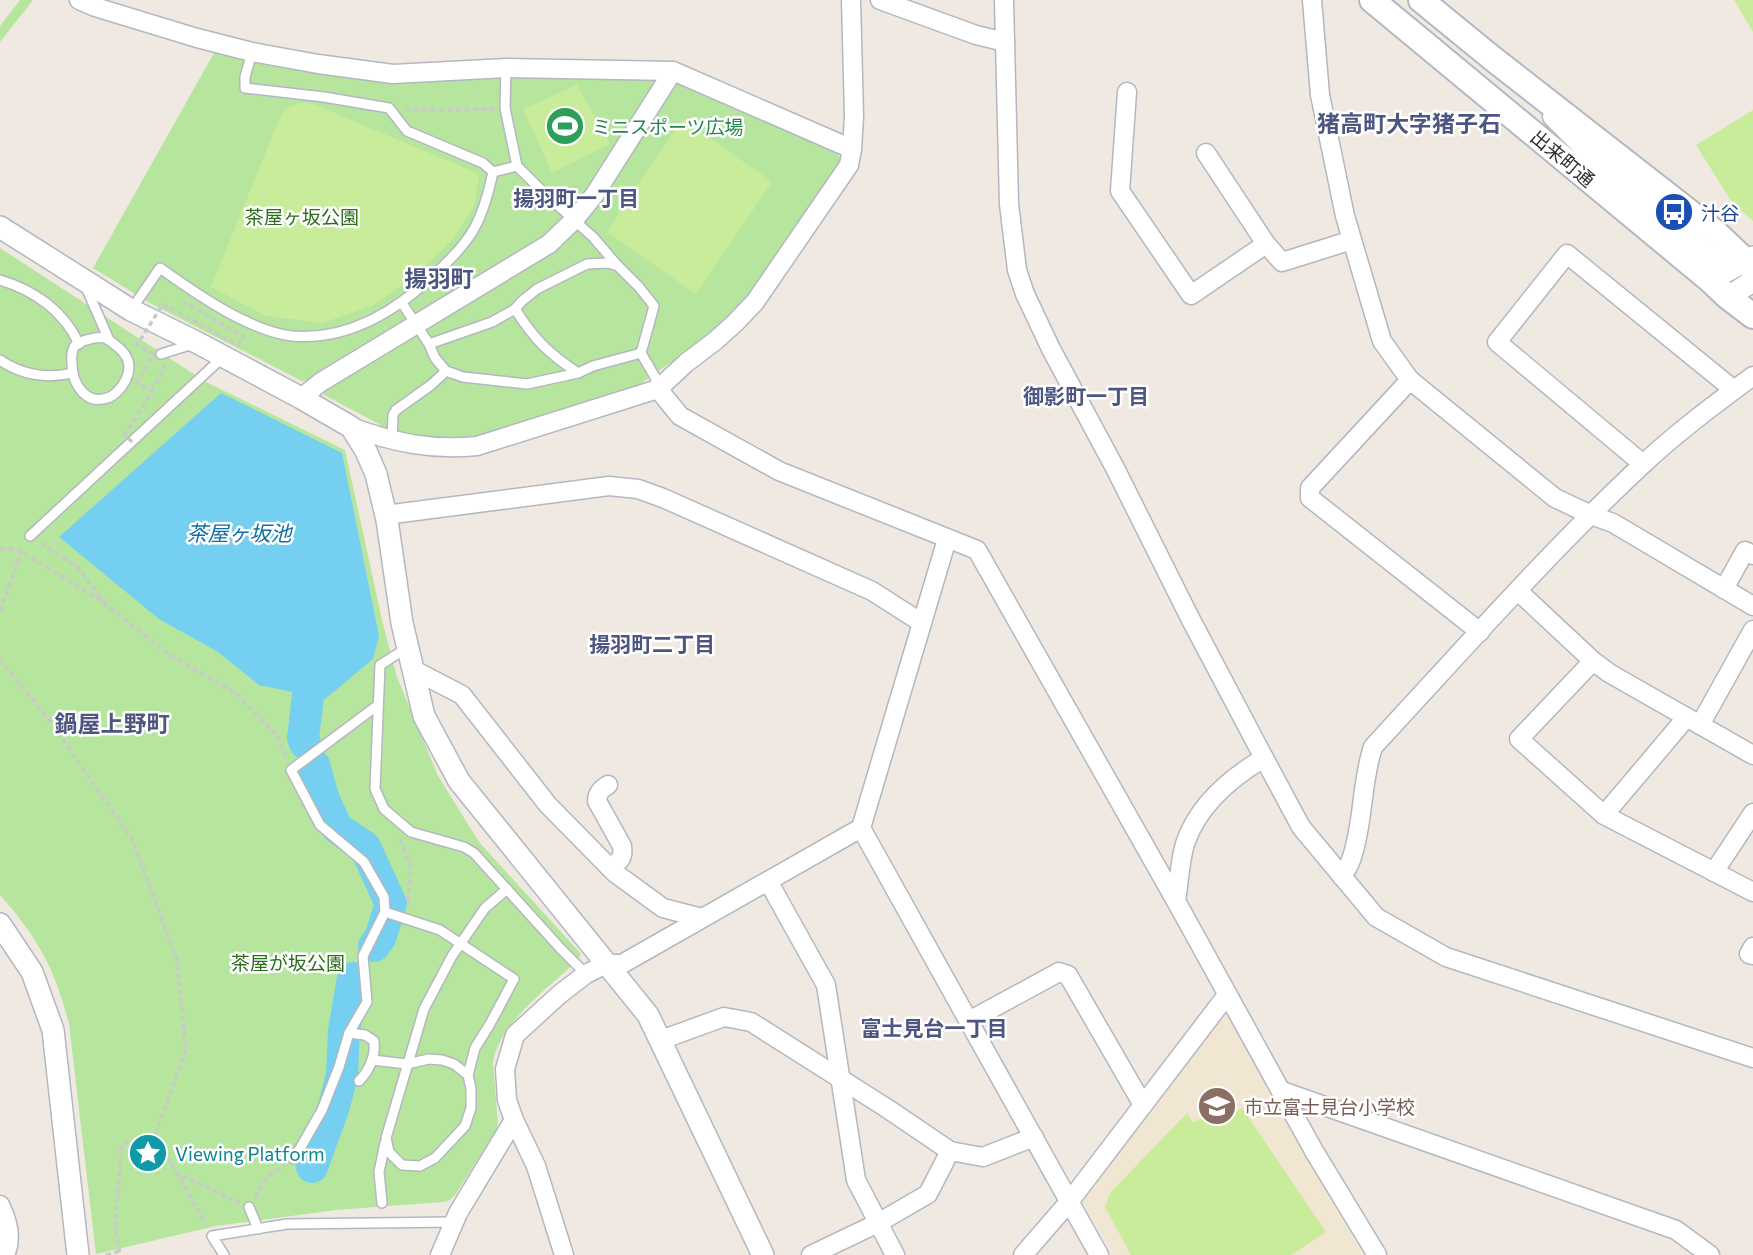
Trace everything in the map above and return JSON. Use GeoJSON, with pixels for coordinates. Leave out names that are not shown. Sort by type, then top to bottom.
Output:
{"type":"FeatureCollection","features":[{"type":"Feature","properties":{"kind":"main road","name":"出来町通"},"geometry":{"type":"LineString","coordinates":[[1372,0],[1741,277]]}},
{"type":"Feature","properties":{"kind":"main road","name":"出来町通"},"geometry":{"type":"LineString","coordinates":[[1422,0],[1715,232],[1741,277],[1753,316]]}},
{"type":"Feature","properties":{"kind":"street"},"geometry":{"type":"LineString","coordinates":[[79,0],[252,52],[393,74],[506,68],[673,71],[852,149]]}},
{"type":"Feature","properties":{"kind":"street"},"geometry":{"type":"LineString","coordinates":[[0,227],[131,310],[198,343],[351,427],[392,441],[437,448],[477,446],[658,389],[725,332],[755,302],[849,165],[854,116],[851,0]]}},
{"type":"Feature","properties":{"kind":"street"},"geometry":{"type":"LineString","coordinates":[[880,0],[976,35],[1005,42]]}},
{"type":"Feature","properties":{"kind":"street"},"geometry":{"type":"LineString","coordinates":[[1004,0],[1009,204],[1017,270],[1025,294],[1190,618],[1301,827],[1376,917],[1446,957],[1753,1058]]}},
{"type":"Feature","properties":{"kind":"street"},"geometry":{"type":"LineString","coordinates":[[1312,0],[1320,95],[1345,215],[1382,341],[1410,380],[1555,498],[1613,523],[1753,606]]}},
{"type":"Feature","properties":{"kind":"street"},"geometry":{"type":"LineString","coordinates":[[301,398],[321,382],[549,244],[575,219],[610,173],[673,71]]}},
{"type":"Feature","properties":{"kind":"street"},"geometry":{"type":"LineString","coordinates":[[1126,92],[1120,191],[1191,295],[1266,244]]}},
{"type":"Feature","properties":{"kind":"street"},"geometry":{"type":"LineString","coordinates":[[1206,153],[1266,244],[1282,262],[1352,240]]}},
{"type":"Feature","properties":{"kind":"street"},"geometry":{"type":"LineString","coordinates":[[1643,464],[1497,341],[1567,254],[1734,390]]}},
{"type":"Feature","properties":{"kind":"street"},"geometry":{"type":"LineString","coordinates":[[1342,877],[1352,858],[1373,747],[1518,591],[1643,464],[1753,376]]}},
{"type":"Feature","properties":{"kind":"street"},"geometry":{"type":"LineString","coordinates":[[1410,380],[1310,488],[1310,498],[1480,632]]}},
{"type":"Feature","properties":{"kind":"street"},"geometry":{"type":"LineString","coordinates":[[658,389],[680,416],[779,471],[977,550],[1314,1151],[1377,1255]]}},
{"type":"Feature","properties":{"kind":"street"},"geometry":{"type":"LineString","coordinates":[[351,427],[376,474],[402,622],[425,716],[459,781],[648,1015],[764,1255]]}},
{"type":"Feature","properties":{"kind":"street"},"geometry":{"type":"LineString","coordinates":[[385,515],[610,486],[638,489],[872,591],[922,623]]}},
{"type":"Feature","properties":{"kind":"street"},"geometry":{"type":"LineString","coordinates":[[564,1255],[536,1166],[507,1100],[505,1069],[515,1035],[586,974],[606,964],[622,964],[861,828],[947,539]]}},
{"type":"Feature","properties":{"kind":"street"},"geometry":{"type":"LineString","coordinates":[[1724,589],[1745,551],[1753,555]]}},
{"type":"Feature","properties":{"kind":"street"},"geometry":{"type":"LineString","coordinates":[[1518,591],[1593,662],[1753,755]]}},
{"type":"Feature","properties":{"kind":"street"},"geometry":{"type":"LineString","coordinates":[[1604,815],[1693,722],[1753,630]]}},
{"type":"Feature","properties":{"kind":"street"},"geometry":{"type":"LineString","coordinates":[[1593,662],[1519,739],[1604,815],[1753,892]]}},
{"type":"Feature","properties":{"kind":"street"},"geometry":{"type":"LineString","coordinates":[[414,670],[462,695],[548,805],[610,868],[663,908],[702,918]]}},
{"type":"Feature","properties":{"kind":"street"},"geometry":{"type":"LineString","coordinates":[[1176,901],[1185,842],[1196,820],[1224,788],[1251,765],[1264,758]]}},
{"type":"Feature","properties":{"kind":"street"},"geometry":{"type":"LineString","coordinates":[[608,785],[597,796],[597,801],[622,846],[623,854],[610,868]]}},
{"type":"Feature","properties":{"kind":"street"},"geometry":{"type":"LineString","coordinates":[[1714,872],[1753,813]]}},
{"type":"Feature","properties":{"kind":"street"},"geometry":{"type":"LineString","coordinates":[[861,828],[1099,1255]]}},
{"type":"Feature","properties":{"kind":"street"},"geometry":{"type":"LineString","coordinates":[[768,881],[826,985],[856,1180],[895,1255]]}},
{"type":"Feature","properties":{"kind":"street"},"geometry":{"type":"LineString","coordinates":[[0,924],[32,972],[52,1030],[78,1255]]}},
{"type":"Feature","properties":{"kind":"street"},"geometry":{"type":"LineString","coordinates":[[1753,947],[1749,954],[1753,956]]}},
{"type":"Feature","properties":{"kind":"street"},"geometry":{"type":"LineString","coordinates":[[968,1021],[1059,972],[1068,975],[1143,1105]]}},
{"type":"Feature","properties":{"kind":"street"},"geometry":{"type":"LineString","coordinates":[[1023,1255],[1069,1202],[1227,995]]}},
{"type":"Feature","properties":{"kind":"street"},"geometry":{"type":"LineString","coordinates":[[661,1040],[724,1017],[751,1022],[950,1151],[983,1157],[1034,1137]]}},
{"type":"Feature","properties":{"kind":"street"},"geometry":{"type":"LineString","coordinates":[[1282,1091],[1676,1230],[1710,1255]]}},
{"type":"Feature","properties":{"kind":"street"},"geometry":{"type":"LineString","coordinates":[[440,1255],[454,1222],[514,1119]]}},
{"type":"Feature","properties":{"kind":"street"},"geometry":{"type":"LineString","coordinates":[[811,1255],[878,1223],[928,1194],[950,1151]]}},
{"type":"Feature","properties":{"kind":"street"},"geometry":{"type":"LineString","coordinates":[[0,1205],[8,1220],[10,1245],[5,1255]]}},
{"type":"Feature","properties":{"kind":"lane"},"geometry":{"type":"LineString","coordinates":[[252,52],[245,88],[389,108],[407,131],[483,163],[493,172]]}},
{"type":"Feature","properties":{"kind":"lane"},"geometry":{"type":"LineString","coordinates":[[506,68],[505,108],[517,166],[593,236],[654,306],[641,353],[655,377],[658,389]]}},
{"type":"Feature","properties":{"kind":"lane"},"geometry":{"type":"LineString","coordinates":[[493,172],[517,166]]}},
{"type":"Feature","properties":{"kind":"lane"},"geometry":{"type":"LineString","coordinates":[[131,310],[160,268],[191,290],[263,328],[291,335],[320,335],[349,330],[402,303],[452,258],[475,228],[493,172]]}},
{"type":"Feature","properties":{"kind":"lane"},"geometry":{"type":"LineString","coordinates":[[429,344],[477,329],[515,309],[537,289],[587,264],[608,263],[618,266]]}},
{"type":"Feature","properties":{"kind":"lane"},"geometry":{"type":"LineString","coordinates":[[0,280],[24,288],[47,303],[72,330],[79,344]]}},
{"type":"Feature","properties":{"kind":"lane"},"geometry":{"type":"LineString","coordinates":[[83,280],[109,341]]}},
{"type":"Feature","properties":{"kind":"lane"},"geometry":{"type":"LineString","coordinates":[[402,303],[435,358],[446,371],[463,377],[527,384],[578,373],[593,366],[641,353]]}},
{"type":"Feature","properties":{"kind":"lane"},"geometry":{"type":"LineString","coordinates":[[515,309],[528,331],[541,345],[578,373]]}},
{"type":"Feature","properties":{"kind":"lane"},"geometry":{"type":"LineString","coordinates":[[94,338],[106,338],[125,353],[129,363],[128,377],[110,397],[87,396],[80,391],[72,373],[71,360],[74,347],[79,344],[94,338]]}},
{"type":"Feature","properties":{"kind":"lane"},"geometry":{"type":"LineString","coordinates":[[161,354],[198,343]]}},
{"type":"Feature","properties":{"kind":"lane"},"geometry":{"type":"LineString","coordinates":[[30,536],[223,357]]}},
{"type":"Feature","properties":{"kind":"lane"},"geometry":{"type":"LineString","coordinates":[[0,360],[31,374],[51,377],[72,373]]}},
{"type":"Feature","properties":{"kind":"lane"},"geometry":{"type":"LineString","coordinates":[[392,441],[393,415],[396,410],[446,371]]}},
{"type":"Feature","properties":{"kind":"lane"},"geometry":{"type":"LineString","coordinates":[[408,647],[380,665],[375,789],[384,809],[411,832],[474,853],[586,974]]}},
{"type":"Feature","properties":{"kind":"lane"},"geometry":{"type":"LineString","coordinates":[[295,1159],[323,1110],[349,1033],[367,1002],[363,956],[385,912],[384,897],[364,862],[320,825],[291,769],[378,705]]}},
{"type":"Feature","properties":{"kind":"lane"},"geometry":{"type":"LineString","coordinates":[[383,1203],[379,1172],[386,1138],[424,1009],[460,943],[485,908],[507,889]]}},
{"type":"Feature","properties":{"kind":"lane"},"geometry":{"type":"LineString","coordinates":[[385,912],[440,930],[514,979],[475,1048],[468,1075],[471,1108],[465,1126],[435,1158],[420,1166],[402,1165],[388,1152],[386,1138]]}},
{"type":"Feature","properties":{"kind":"lane"},"geometry":{"type":"LineString","coordinates":[[349,1033],[365,1035],[374,1041],[372,1060],[366,1074],[359,1081]]}},
{"type":"Feature","properties":{"kind":"lane"},"geometry":{"type":"LineString","coordinates":[[372,1060],[407,1064],[429,1059],[442,1060],[454,1064],[468,1075]]}},
{"type":"Feature","properties":{"kind":"lane"},"geometry":{"type":"LineString","coordinates":[[249,1207],[258,1229]]}},
{"type":"Feature","properties":{"kind":"lane"},"geometry":{"type":"LineString","coordinates":[[224,1255],[212,1236],[287,1224],[454,1222]]}},
{"type":"Feature","properties":{"kind":"path"},"geometry":{"type":"LineString","coordinates":[[389,108],[505,108]]}},
{"type":"Feature","properties":{"kind":"path"},"geometry":{"type":"LineString","coordinates":[[152,391],[136,383],[153,354],[137,345],[163,304],[238,345],[244,337],[184,302]]}},
{"type":"Feature","properties":{"kind":"path"},"geometry":{"type":"LineString","coordinates":[[132,442],[125,435],[174,350]]}},
{"type":"Feature","properties":{"kind":"path"},"geometry":{"type":"LineString","coordinates":[[129,363],[161,354]]}},
{"type":"Feature","properties":{"kind":"path"},"geometry":{"type":"LineString","coordinates":[[30,536],[76,567],[110,608]]}},
{"type":"Feature","properties":{"kind":"path"},"geometry":{"type":"LineString","coordinates":[[0,549],[21,552],[97,598],[169,654],[237,694],[277,735],[291,769]]}},
{"type":"Feature","properties":{"kind":"path"},"geometry":{"type":"LineString","coordinates":[[0,611],[21,552]]}},
{"type":"Feature","properties":{"kind":"path"},"geometry":{"type":"LineString","coordinates":[[0,659],[53,725],[132,839],[177,960],[186,1049],[155,1135],[212,1236]]}},
{"type":"Feature","properties":{"kind":"path"},"geometry":{"type":"LineString","coordinates":[[406,919],[411,867],[400,839],[411,832]]}},
{"type":"Feature","properties":{"kind":"path"},"geometry":{"type":"LineString","coordinates":[[106,1255],[120,1253],[115,1226],[122,1144],[155,1135]]}},
{"type":"Feature","properties":{"kind":"path"},"geometry":{"type":"LineString","coordinates":[[175,1172],[249,1207],[268,1176],[295,1159]]}},
{"type":"Feature","properties":{"kind":"shaded area","name":"市立富士見台小学校"},"geometry":{"type":"Polygon","coordinates":[[[1223,1016],[1231,1018],[1362,1255],[1114,1255],[1084,1203],[1084,1194],[1223,1016]]]}},
{"type":"Feature","properties":{"kind":"green space"},"geometry":{"type":"Polygon","coordinates":[[[20,0],[33,0],[0,42],[0,26],[20,0]]]}},
{"type":"Feature","properties":{"kind":"green space"},"geometry":{"type":"Polygon","coordinates":[[[1734,0],[1753,0],[1753,32],[1734,0]]]}},
{"type":"Feature","properties":{"kind":"green space","name":"茶屋ヶ坂公園"},"geometry":{"type":"Polygon","coordinates":[[[214,53],[273,64],[658,81],[600,174],[574,208],[535,245],[311,380],[302,381],[150,303],[93,268],[214,53]]]}},
{"type":"Feature","properties":{"kind":"green space"},"geometry":{"type":"Polygon","coordinates":[[[683,81],[836,150],[842,162],[749,299],[726,323],[636,387],[480,438],[431,441],[382,430],[379,424],[324,395],[323,391],[331,385],[556,247],[674,84],[683,81]]]}},
{"type":"Feature","properties":{"kind":"green space","name":"ミニスポーツ広場"},"geometry":{"type":"Polygon","coordinates":[[[577,85],[610,144],[552,173],[523,109],[577,85]]]}},
{"type":"Feature","properties":{"kind":"green space"},"geometry":{"type":"Polygon","coordinates":[[[301,103],[311,103],[479,174],[475,204],[452,240],[416,275],[372,306],[322,323],[266,316],[211,287],[280,117],[285,109],[301,103]]]}},
{"type":"Feature","properties":{"kind":"green space"},"geometry":{"type":"Polygon","coordinates":[[[1753,110],[1753,221],[1733,204],[1696,145],[1753,110]]]}},
{"type":"Feature","properties":{"kind":"green space"},"geometry":{"type":"Polygon","coordinates":[[[683,119],[772,182],[696,294],[607,232],[683,119]]]}},
{"type":"Feature","properties":{"kind":"green space","name":"茶屋が坂公園"},"geometry":{"type":"Polygon","coordinates":[[[0,248],[206,382],[345,450],[397,677],[438,776],[479,842],[581,954],[576,962],[526,1007],[504,1034],[493,1063],[498,1124],[496,1131],[450,1200],[336,1210],[216,1226],[96,1254],[69,1024],[58,987],[44,955],[0,895],[0,248]]]}},
{"type":"Feature","properties":{"kind":"green space"},"geometry":{"type":"Polygon","coordinates":[[[1242,1108],[1326,1232],[1291,1255],[1131,1255],[1105,1207],[1110,1193],[1187,1113],[1193,1123],[1217,1109],[1224,1119],[1242,1108]]]}},
{"type":"Feature","properties":{"kind":"water","name":"茶屋ヶ坂池"},"geometry":{"type":"Polygon","coordinates":[[[221,393],[342,453],[379,636],[373,659],[325,699],[259,685],[218,652],[159,619],[59,537],[221,393]]]}},
{"type":"Feature","properties":{"kind":"waterway"},"geometry":{"type":"LineString","coordinates":[[305,743],[303,738],[308,696]]}},
{"type":"Feature","properties":{"kind":"waterway"},"geometry":{"type":"LineString","coordinates":[[314,765],[324,800],[337,828],[365,847],[391,904],[380,938],[374,946]]}},
{"type":"Feature","properties":{"kind":"waterway"},"geometry":{"type":"LineString","coordinates":[[312,1167],[342,1075],[344,1031],[353,978]]}},
{"type":"Feature","properties":{"kind":"place","name":"ミニスポーツ広場"},"geometry":{"type":"Point","coordinates":[565,126]}},
{"type":"Feature","properties":{"kind":"place","name":"汁谷"},"geometry":{"type":"Point","coordinates":[1674,212]}},
{"type":"Feature","properties":{"kind":"place","name":"市立富士見台小学校"},"geometry":{"type":"Point","coordinates":[1217,1106]}},
{"type":"Feature","properties":{"kind":"place","name":"Viewing Platform"},"geometry":{"type":"Point","coordinates":[148,1153]}},
{"type":"Feature","properties":{"kind":"district","name":"猪高町大字猪子石"},"geometry":{"type":"Point","coordinates":[1409,123]}},
{"type":"Feature","properties":{"kind":"district","name":"揚羽町一丁目"},"geometry":{"type":"Point","coordinates":[576,197]}},
{"type":"Feature","properties":{"kind":"district","name":"揚羽町"},"geometry":{"type":"Point","coordinates":[439,278]}},
{"type":"Feature","properties":{"kind":"district","name":"御影町一丁目"},"geometry":{"type":"Point","coordinates":[1086,395]}},
{"type":"Feature","properties":{"kind":"district","name":"揚羽町二丁目"},"geometry":{"type":"Point","coordinates":[652,643]}},
{"type":"Feature","properties":{"kind":"district","name":"鍋屋上野町"},"geometry":{"type":"Point","coordinates":[112,723]}},
{"type":"Feature","properties":{"kind":"district","name":"富士見台一丁目"},"geometry":{"type":"Point","coordinates":[934,1027]}}]}
